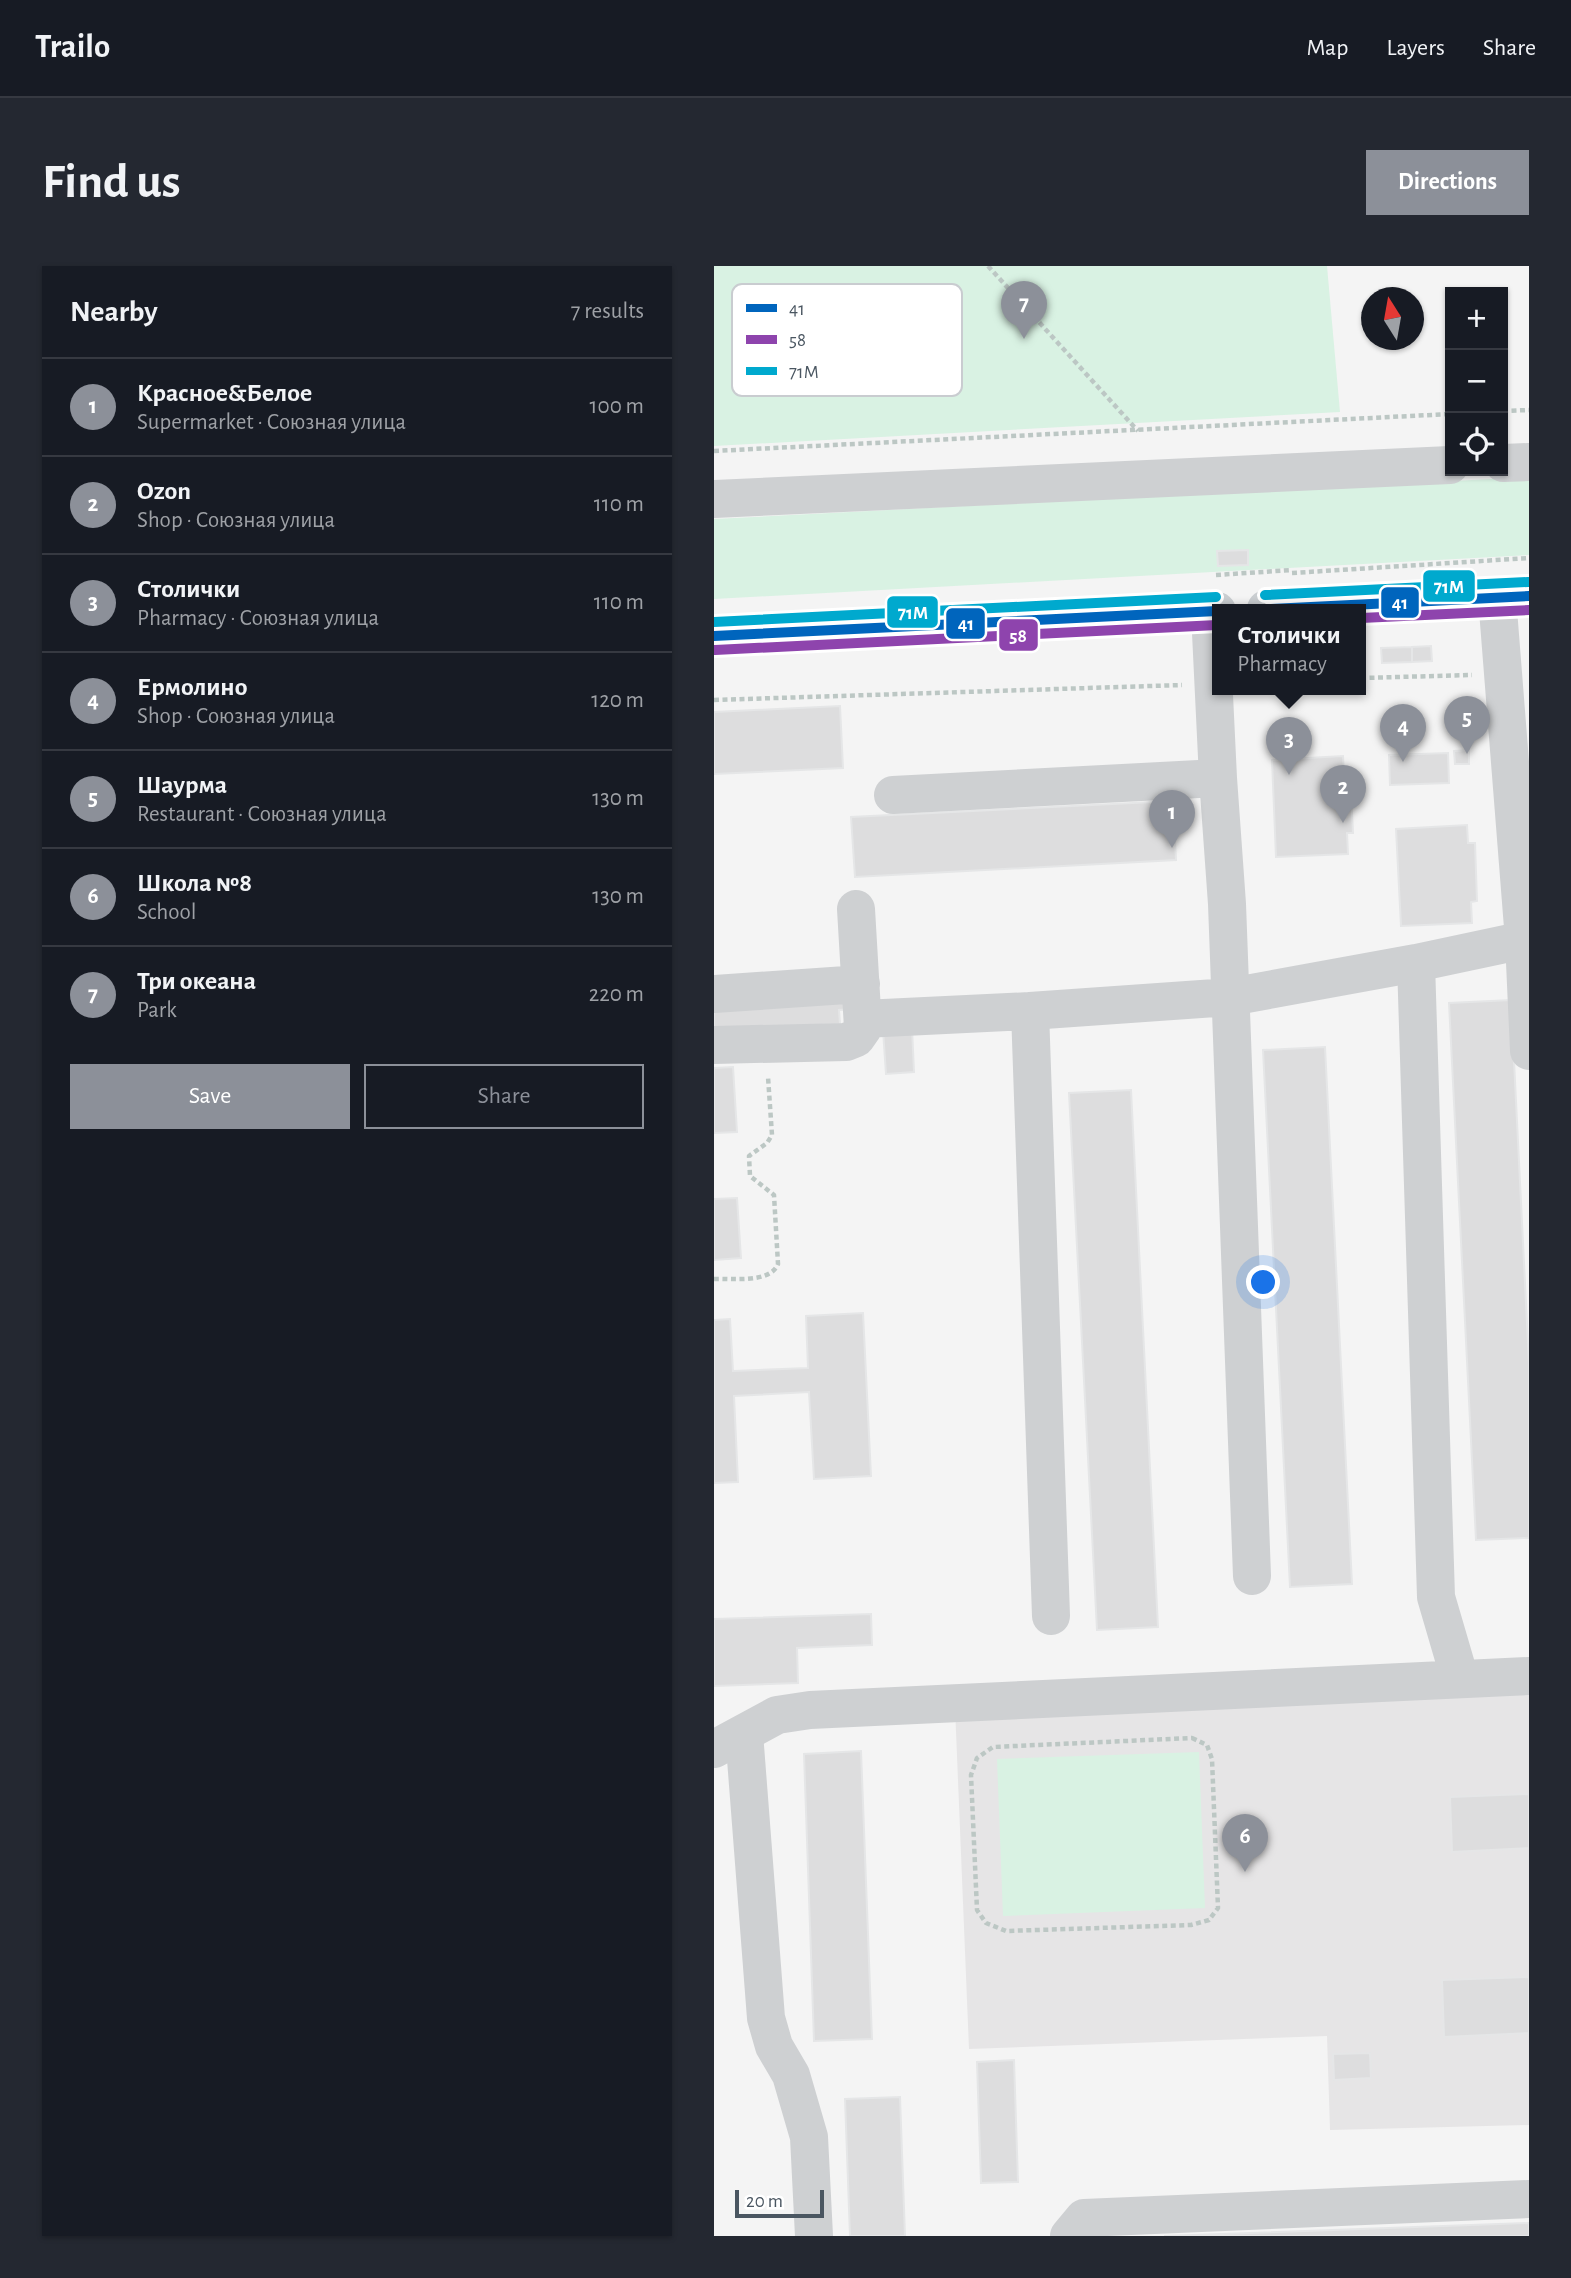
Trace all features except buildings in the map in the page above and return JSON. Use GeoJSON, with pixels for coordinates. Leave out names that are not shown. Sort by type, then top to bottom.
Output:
{"type":"FeatureCollection","features":[{"type":"Feature","properties":{"kind":"main road"},"geometry":{"type":"LineString","coordinates":[[1366,604],[1513,597]]}},
{"type":"Feature","properties":{"kind":"main road"},"geometry":{"type":"LineString","coordinates":[[714,636],[1212,611]]}},
{"type":"Feature","properties":{"kind":"street"},"geometry":{"type":"LineString","coordinates":[[1508,463],[1529,462]]}},
{"type":"Feature","properties":{"kind":"street"},"geometry":{"type":"LineString","coordinates":[[714,499],[1445,465]]}},
{"type":"Feature","properties":{"kind":"street"},"geometry":{"type":"LineString","coordinates":[[1513,597],[1503,674],[1524,940],[1529,1051]]}},
{"type":"Feature","properties":{"kind":"street"},"geometry":{"type":"LineString","coordinates":[[1214,695],[1230,997],[1252,1576]]}},
{"type":"Feature","properties":{"kind":"street"},"geometry":{"type":"LineString","coordinates":[[893,795],[1218,778]]}},
{"type":"Feature","properties":{"kind":"street"},"geometry":{"type":"LineString","coordinates":[[714,1045],[846,1042],[856,1038],[863,1028],[856,909]]}},
{"type":"Feature","properties":{"kind":"street"},"geometry":{"type":"LineString","coordinates":[[714,994],[1030,1011],[1230,997],[1416,964],[1524,940]]}},
{"type":"Feature","properties":{"kind":"street"},"geometry":{"type":"LineString","coordinates":[[1416,964],[1436,1597],[1460,1679]]}},
{"type":"Feature","properties":{"kind":"street"},"geometry":{"type":"LineString","coordinates":[[1030,1011],[1051,1616]]}},
{"type":"Feature","properties":{"kind":"street"},"geometry":{"type":"LineString","coordinates":[[814,2236],[809,2137],[791,2075],[774,2046],[766,2018],[729,1741],[777,1715],[810,1710],[1529,1676]]}},
{"type":"Feature","properties":{"kind":"street"},"geometry":{"type":"LineString","coordinates":[[1069,2236],[1084,2218],[1529,2199]]}},
{"type":"Feature","properties":{"kind":"path"},"geometry":{"type":"LineString","coordinates":[[988,266],[1138,431]]}},
{"type":"Feature","properties":{"kind":"path"},"geometry":{"type":"LineString","coordinates":[[1508,411],[1529,410]]}},
{"type":"Feature","properties":{"kind":"path"},"geometry":{"type":"LineString","coordinates":[[714,451],[1445,414]]}},
{"type":"Feature","properties":{"kind":"path"},"geometry":{"type":"LineString","coordinates":[[1366,678],[1503,674]]}},
{"type":"Feature","properties":{"kind":"path"},"geometry":{"type":"LineString","coordinates":[[714,700],[1212,684]]}},
{"type":"Feature","properties":{"kind":"path"},"geometry":{"type":"LineString","coordinates":[[714,1279],[764,1277],[773,1273],[778,1264],[774,1195],[750,1175],[749,1154],[767,1143],[772,1135],[767,1070]]}},
{"type":"Feature","properties":{"kind":"path"},"geometry":{"type":"LineString","coordinates":[[1192,1738],[1207,1745],[1212,1759],[1219,1908],[1209,1920],[1191,1925],[1006,1931],[986,1923],[977,1910],[971,1775],[977,1759],[993,1747],[1192,1738]]}},
{"type":"Feature","properties":{"kind":"shaded area"},"geometry":{"type":"Polygon","coordinates":[[[1529,1679],[1529,2125],[1330,2130],[1327,2036],[969,2049],[955,1707],[1529,1679]]]}},
{"type":"Feature","properties":{"kind":"green space"},"geometry":{"type":"Polygon","coordinates":[[[714,266],[1327,266],[1340,412],[714,446],[714,266]]]}},
{"type":"Feature","properties":{"kind":"green space"},"geometry":{"type":"Polygon","coordinates":[[[1529,477],[1529,555],[714,599],[714,519],[1529,477]]]}},
{"type":"Feature","properties":{"kind":"green space"},"geometry":{"type":"Polygon","coordinates":[[[1199,1752],[1205,1908],[1003,1916],[997,1759],[1199,1752]]]}},
{"type":"Feature","properties":{"kind":"transit line","name":"71М"},"geometry":{"type":"LineString","coordinates":[[1265,595],[1528,582]]}},
{"type":"Feature","properties":{"kind":"transit line","name":"41"},"geometry":{"type":"LineString","coordinates":[[1366,604],[1529,596]]}},
{"type":"Feature","properties":{"kind":"transit line","name":"71М"},"geometry":{"type":"LineString","coordinates":[[714,622],[1216,597]]}},
{"type":"Feature","properties":{"kind":"transit line","name":"58"},"geometry":{"type":"LineString","coordinates":[[1366,618],[1529,610]]}},
{"type":"Feature","properties":{"kind":"transit line","name":"41"},"geometry":{"type":"LineString","coordinates":[[714,636],[1212,611]]}},
{"type":"Feature","properties":{"kind":"transit line","name":"58"},"geometry":{"type":"LineString","coordinates":[[715,650],[1212,625]]}},
{"type":"Feature","properties":{"kind":"place","name":"Три океана"},"geometry":{"type":"Point","coordinates":[1024,339]}},
{"type":"Feature","properties":{"kind":"place","name":"Шаурма"},"geometry":{"type":"Point","coordinates":[1467,754]}},
{"type":"Feature","properties":{"kind":"place","name":"Ермолино"},"geometry":{"type":"Point","coordinates":[1403,762]}},
{"type":"Feature","properties":{"kind":"place","name":"Столички"},"geometry":{"type":"Point","coordinates":[1289,775]}},
{"type":"Feature","properties":{"kind":"place","name":"Ozon"},"geometry":{"type":"Point","coordinates":[1343,823]}},
{"type":"Feature","properties":{"kind":"place","name":"Красное&Белое"},"geometry":{"type":"Point","coordinates":[1172,848]}},
{"type":"Feature","properties":{"kind":"place","name":"Школа №8"},"geometry":{"type":"Point","coordinates":[1245,1872]}}]}
